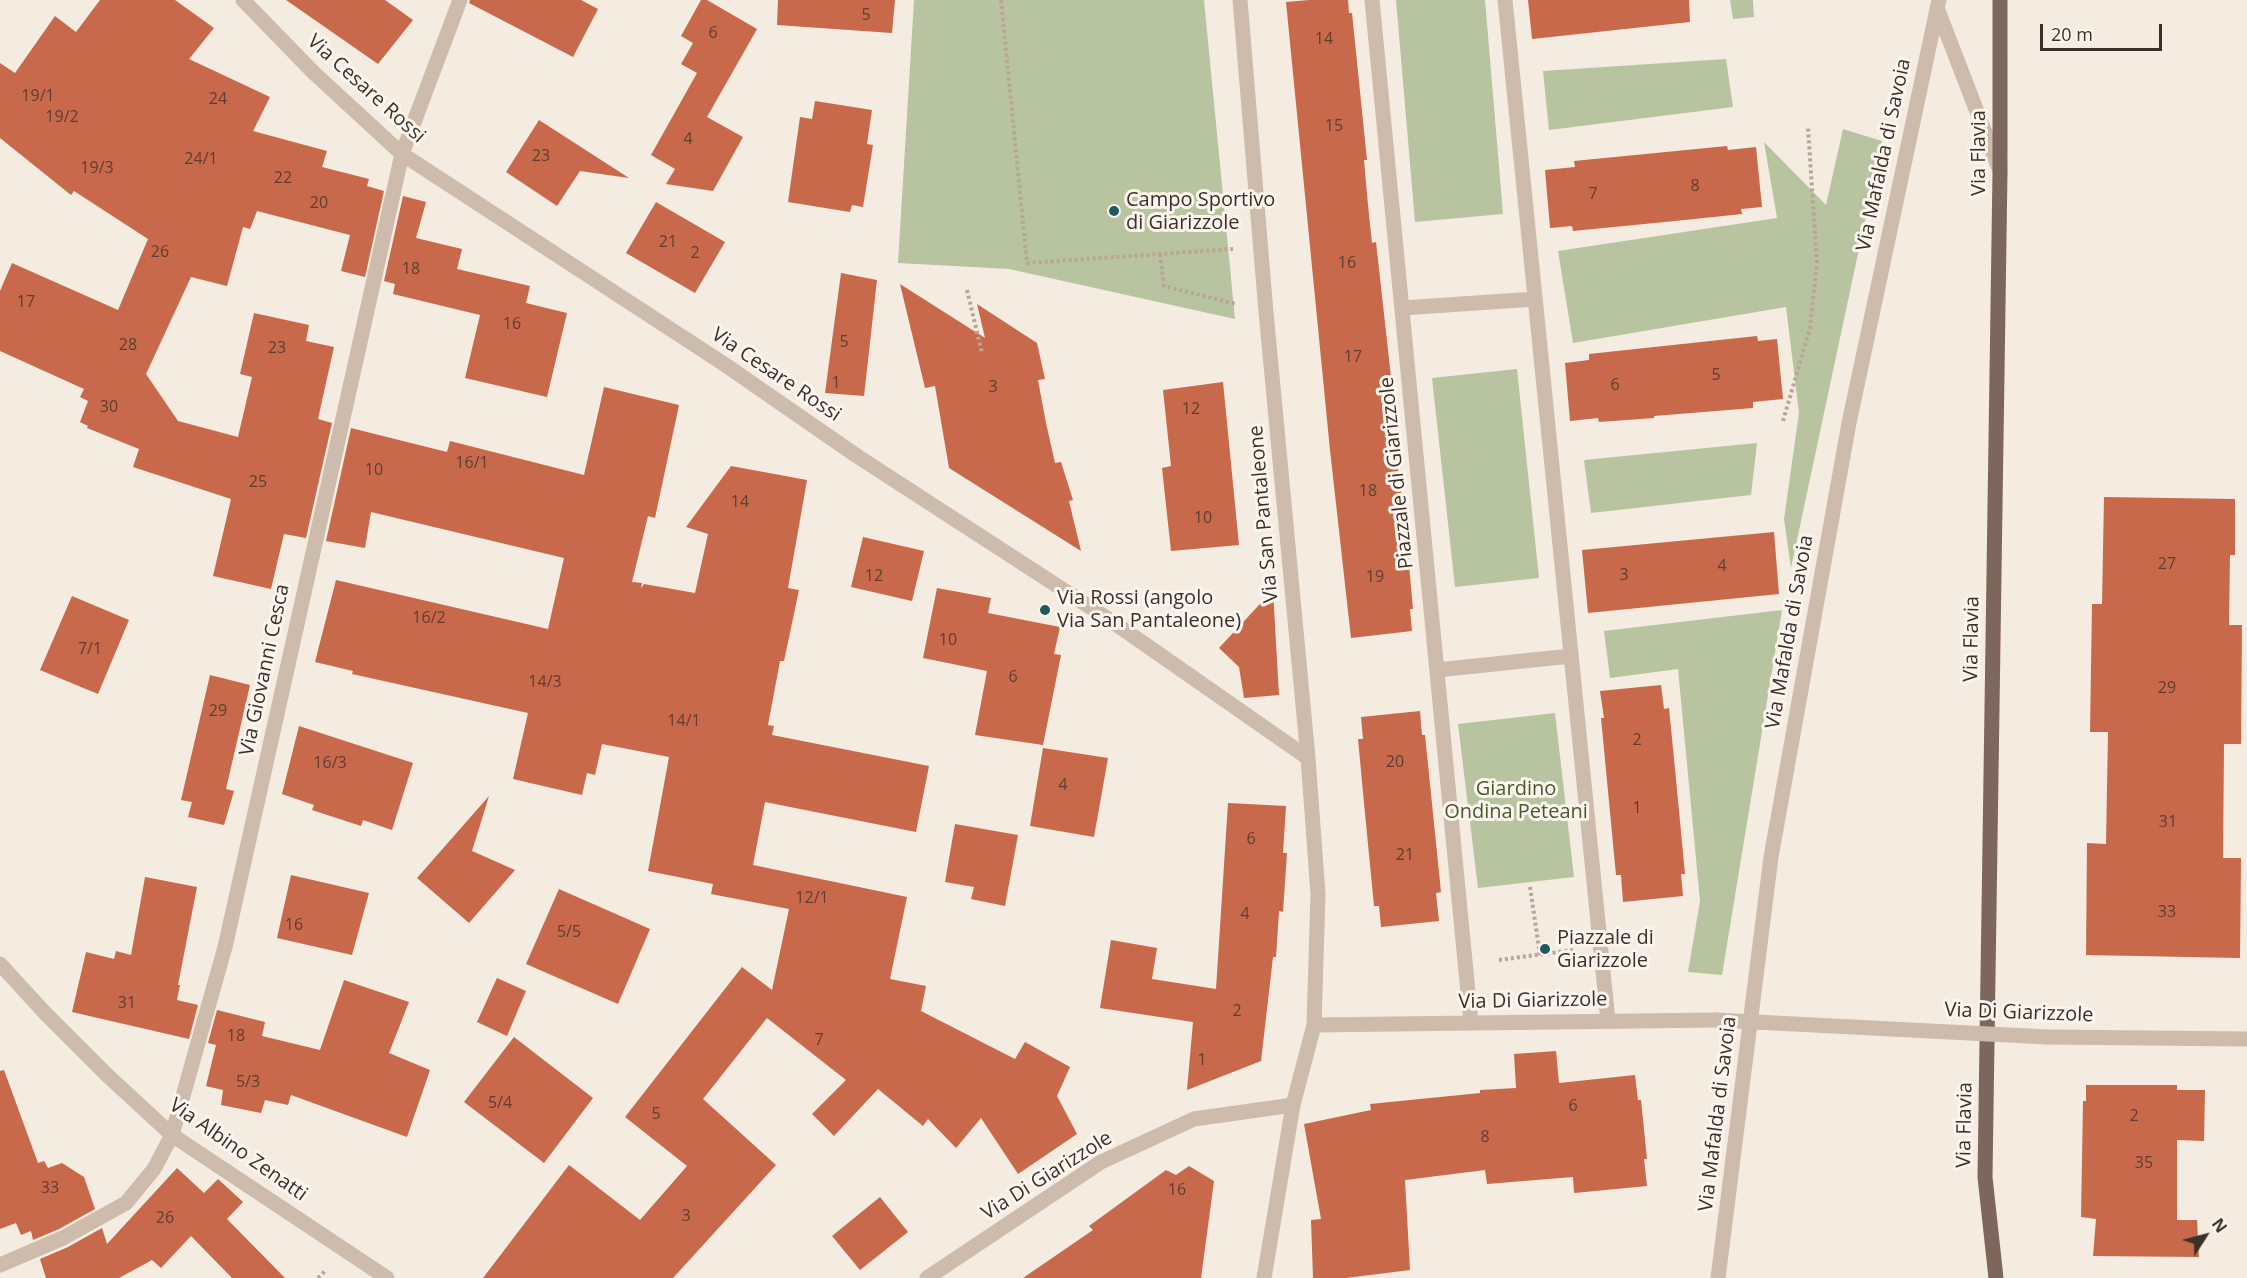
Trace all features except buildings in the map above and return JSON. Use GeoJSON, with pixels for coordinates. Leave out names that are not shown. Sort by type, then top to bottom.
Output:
{"type":"FeatureCollection","features":[{"type":"Feature","properties":{"kind":"main road","name":"Via Flavia"},"geometry":{"type":"LineString","coordinates":[[1996,1278],[1985,1177],[2000,172],[2000,0]]}},
{"type":"Feature","properties":{"kind":"street","name":"Via Cesare Rossi"},"geometry":{"type":"LineString","coordinates":[[243,0],[314,73],[402,154],[724,364],[857,456],[1113,622],[1308,758]]}},
{"type":"Feature","properties":{"kind":"street","name":"Via Giovanni Cesca"},"geometry":{"type":"LineString","coordinates":[[0,1265],[63,1238],[126,1203],[154,1169],[172,1135],[225,947],[402,154],[459,0]]}},
{"type":"Feature","properties":{"kind":"street","name":"Via San Pantaleone"},"geometry":{"type":"LineString","coordinates":[[1240,0],[1260,247],[1308,758],[1318,894],[1314,1025]]}},
{"type":"Feature","properties":{"kind":"street","name":"Piazzale di Giarizzole"},"geometry":{"type":"LineString","coordinates":[[1372,0],[1472,1023]]}},
{"type":"Feature","properties":{"kind":"street"},"geometry":{"type":"LineString","coordinates":[[1505,0],[1608,1021]]}},
{"type":"Feature","properties":{"kind":"street"},"geometry":{"type":"LineString","coordinates":[[1936,3],[2000,172]]}},
{"type":"Feature","properties":{"kind":"street","name":"Via Mafalda di Savoia"},"geometry":{"type":"LineString","coordinates":[[1718,1278],[1771,857],[1849,423],[1936,3]]}},
{"type":"Feature","properties":{"kind":"street"},"geometry":{"type":"LineString","coordinates":[[1402,308],[1535,299]]}},
{"type":"Feature","properties":{"kind":"street"},"geometry":{"type":"LineString","coordinates":[[1437,670],[1571,656]]}},
{"type":"Feature","properties":{"kind":"street","name":"Via Albino Zenatti"},"geometry":{"type":"LineString","coordinates":[[0,964],[107,1075],[172,1135],[387,1278]]}},
{"type":"Feature","properties":{"kind":"street","name":"Via Di Giarizzole"},"geometry":{"type":"LineString","coordinates":[[1314,1025],[1716,1020],[2047,1036],[2247,1039]]}},
{"type":"Feature","properties":{"kind":"street"},"geometry":{"type":"LineString","coordinates":[[1264,1278],[1293,1105],[1314,1025]]}},
{"type":"Feature","properties":{"kind":"street","name":"Via Di Giarizzole"},"geometry":{"type":"LineString","coordinates":[[927,1278],[1101,1162],[1194,1119],[1293,1105]]}},
{"type":"Feature","properties":{"kind":"path"},"geometry":{"type":"LineString","coordinates":[[1001,0],[1027,263],[1260,247]]}},
{"type":"Feature","properties":{"kind":"path"},"geometry":{"type":"LineString","coordinates":[[1783,421],[1810,328],[1817,263],[1808,128]]}},
{"type":"Feature","properties":{"kind":"path"},"geometry":{"type":"LineString","coordinates":[[1160,254],[1164,286],[1266,312]]}},
{"type":"Feature","properties":{"kind":"path"},"geometry":{"type":"LineString","coordinates":[[967,290],[982,353]]}},
{"type":"Feature","properties":{"kind":"path"},"geometry":{"type":"LineString","coordinates":[[1530,887],[1540,955]]}},
{"type":"Feature","properties":{"kind":"path"},"geometry":{"type":"LineString","coordinates":[[1499,960],[1574,950]]}},
{"type":"Feature","properties":{"kind":"green space","name":"Campo Sportivo di Giarizzole"},"geometry":{"type":"Polygon","coordinates":[[[914,0],[1204,0],[1235,319],[1009,269],[898,263],[914,0]]]}},
{"type":"Feature","properties":{"kind":"green space"},"geometry":{"type":"Polygon","coordinates":[[[1396,0],[1485,0],[1503,214],[1415,222],[1396,0]]]}},
{"type":"Feature","properties":{"kind":"green space"},"geometry":{"type":"Polygon","coordinates":[[[1730,0],[1753,0],[1754,17],[1733,19],[1730,0]]]}},
{"type":"Feature","properties":{"kind":"green space"},"geometry":{"type":"Polygon","coordinates":[[[1726,59],[1733,107],[1549,130],[1543,71],[1726,59]]]}},
{"type":"Feature","properties":{"kind":"green space"},"geometry":{"type":"Polygon","coordinates":[[[1843,129],[1882,141],[1791,568],[1784,519],[1799,413],[1786,307],[1573,343],[1558,251],[1777,218],[1764,142],[1826,205],[1843,129]]]}},
{"type":"Feature","properties":{"kind":"green space"},"geometry":{"type":"Polygon","coordinates":[[[1517,369],[1539,578],[1455,587],[1432,378],[1517,369]]]}},
{"type":"Feature","properties":{"kind":"green space"},"geometry":{"type":"Polygon","coordinates":[[[1757,443],[1751,495],[1591,513],[1584,460],[1757,443]]]}},
{"type":"Feature","properties":{"kind":"green space"},"geometry":{"type":"Polygon","coordinates":[[[1782,610],[1722,975],[1688,972],[1700,901],[1678,669],[1610,678],[1604,631],[1782,610]]]}},
{"type":"Feature","properties":{"kind":"green space","name":"Giardino Ondina Peteani"},"geometry":{"type":"Polygon","coordinates":[[[1555,713],[1574,877],[1478,888],[1458,724],[1555,713]]]}},
{"type":"Feature","properties":{"kind":"place","name":"Campo Sportivo di Giarizzole"},"geometry":{"type":"Point","coordinates":[1114,211]}},
{"type":"Feature","properties":{"kind":"place","name":"Via Rossi (angolo Via San Pantaleone)"},"geometry":{"type":"Point","coordinates":[1045,610]}},
{"type":"Feature","properties":{"kind":"place","name":"Piazzale di Giarizzole"},"geometry":{"type":"Point","coordinates":[1545,949]}}]}
